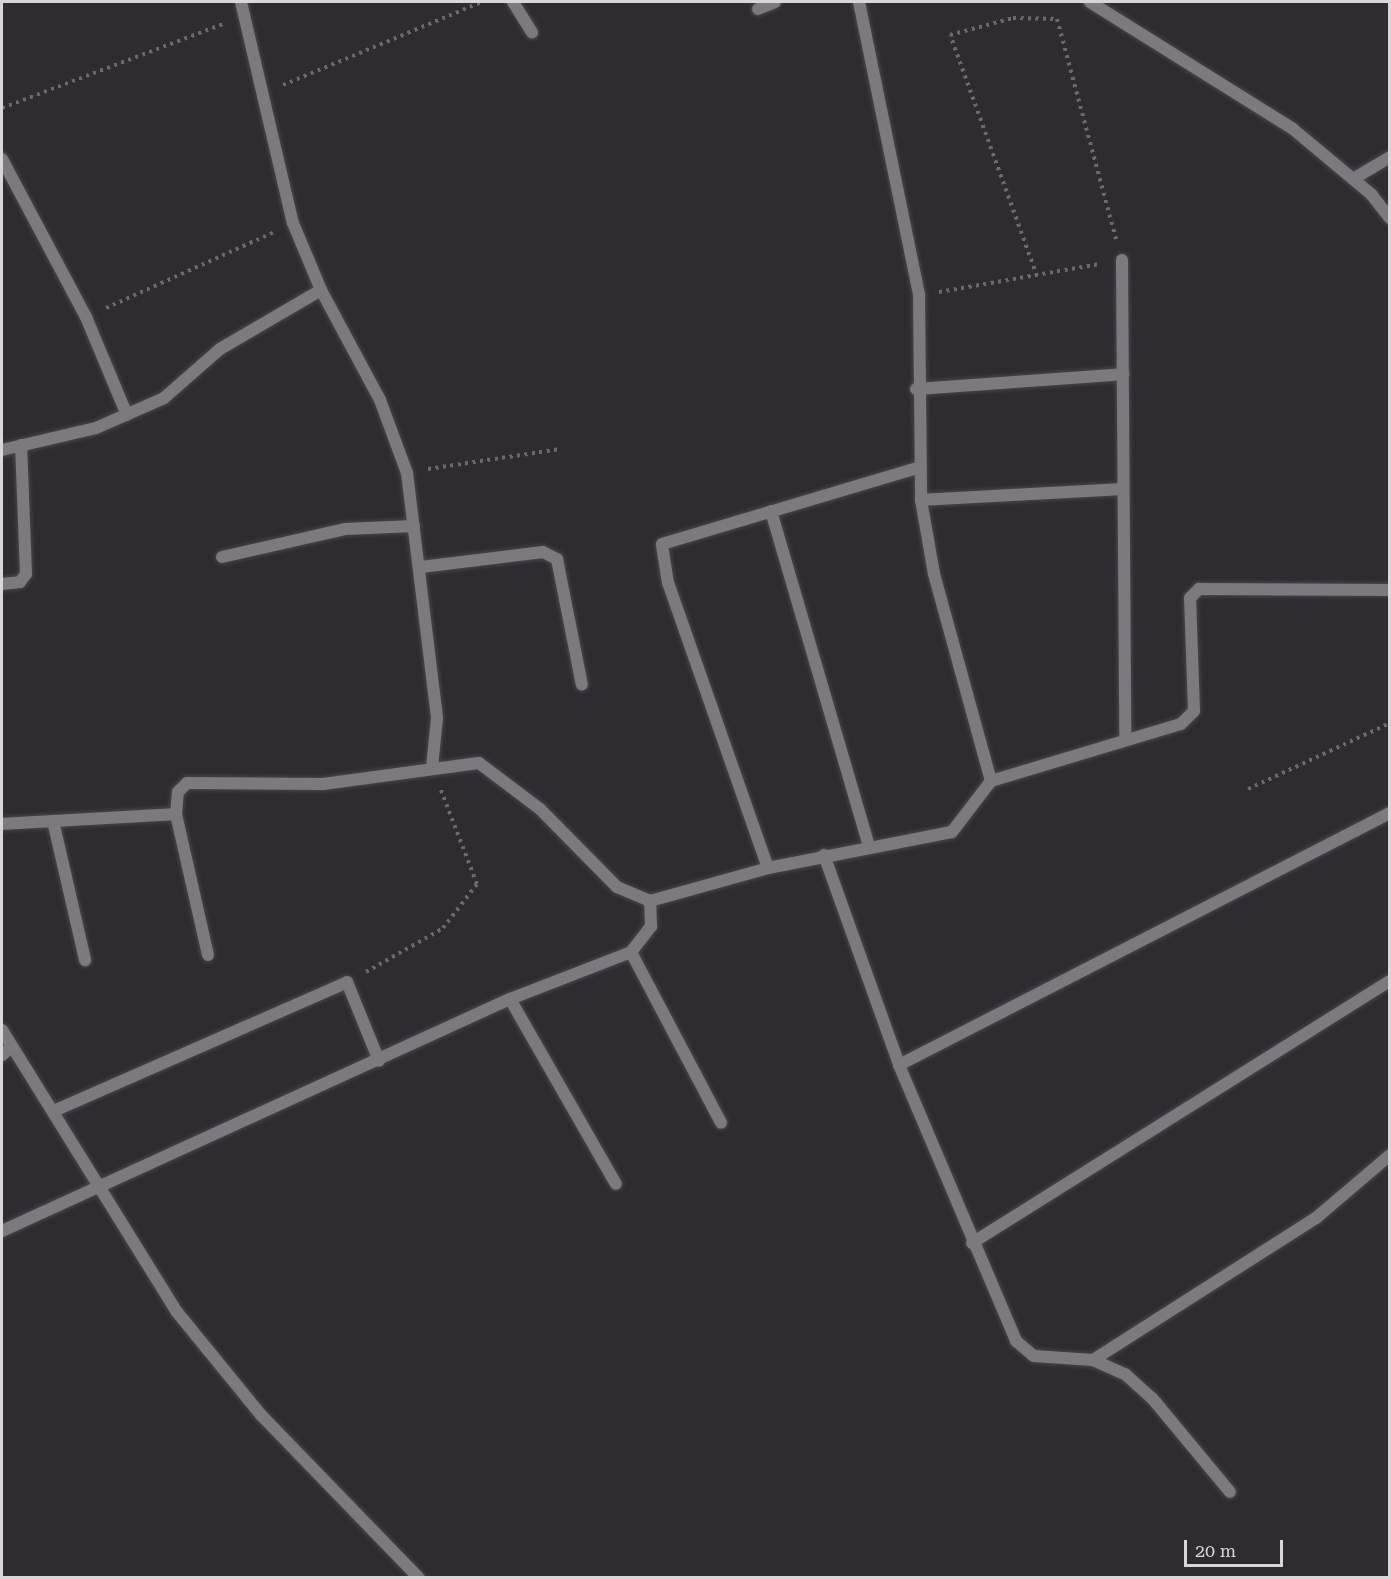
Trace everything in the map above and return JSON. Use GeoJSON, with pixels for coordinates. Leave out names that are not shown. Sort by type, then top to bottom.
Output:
{"type":"FeatureCollection","features":[{"type":"Feature","properties":{"kind":"street"},"geometry":{"type":"LineString","coordinates":[[241,2],[246,15],[262,94],[293,223],[321,290],[380,400],[407,473],[421,567],[437,718],[432,767]]}},
{"type":"Feature","properties":{"kind":"street"},"geometry":{"type":"LineString","coordinates":[[513,2],[532,32]]}},
{"type":"Feature","properties":{"kind":"street"},"geometry":{"type":"LineString","coordinates":[[758,9],[775,2]]}},
{"type":"Feature","properties":{"kind":"street"},"geometry":{"type":"LineString","coordinates":[[859,2],[919,295],[916,389],[921,500],[933,574],[992,781]]}},
{"type":"Feature","properties":{"kind":"street"},"geometry":{"type":"LineString","coordinates":[[1090,2],[1293,129],[1353,179],[1389,218]]}},
{"type":"Feature","properties":{"kind":"street"},"geometry":{"type":"LineString","coordinates":[[1353,179],[1389,157]]}},
{"type":"Feature","properties":{"kind":"street"},"geometry":{"type":"LineString","coordinates":[[2,159],[86,317],[127,415]]}},
{"type":"Feature","properties":{"kind":"street"},"geometry":{"type":"LineString","coordinates":[[1122,260],[1125,739]]}},
{"type":"Feature","properties":{"kind":"street"},"geometry":{"type":"LineString","coordinates":[[2,450],[96,428],[164,398],[220,349],[321,290]]}},
{"type":"Feature","properties":{"kind":"street"},"geometry":{"type":"LineString","coordinates":[[916,389],[1123,374]]}},
{"type":"Feature","properties":{"kind":"street"},"geometry":{"type":"LineString","coordinates":[[2,584],[20,582],[26,574],[21,445]]}},
{"type":"Feature","properties":{"kind":"street"},"geometry":{"type":"LineString","coordinates":[[768,868],[661,553],[667,541],[920,468]]}},
{"type":"Feature","properties":{"kind":"street"},"geometry":{"type":"LineString","coordinates":[[921,500],[1122,489]]}},
{"type":"Feature","properties":{"kind":"street"},"geometry":{"type":"LineString","coordinates":[[771,512],[869,846]]}},
{"type":"Feature","properties":{"kind":"street"},"geometry":{"type":"LineString","coordinates":[[222,557],[345,529],[414,526]]}},
{"type":"Feature","properties":{"kind":"street"},"geometry":{"type":"LineString","coordinates":[[421,567],[543,552],[557,559],[582,685]]}},
{"type":"Feature","properties":{"kind":"street"},"geometry":{"type":"LineString","coordinates":[[208,955],[176,814],[178,792],[187,783],[323,784],[432,767],[479,763],[540,810],[617,887],[650,901],[824,855],[956,830],[992,781],[1180,724],[1194,711],[1193,592],[1389,593]]}},
{"type":"Feature","properties":{"kind":"street"},"geometry":{"type":"LineString","coordinates":[[899,1065],[1389,813]]}},
{"type":"Feature","properties":{"kind":"street"},"geometry":{"type":"LineString","coordinates":[[2,824],[176,814]]}},
{"type":"Feature","properties":{"kind":"street"},"geometry":{"type":"LineString","coordinates":[[53,821],[85,960]]}},
{"type":"Feature","properties":{"kind":"street"},"geometry":{"type":"LineString","coordinates":[[824,855],[899,1065],[972,1242],[1016,1341],[1034,1356],[1093,1360],[1125,1374],[1152,1398],[1230,1492]]}},
{"type":"Feature","properties":{"kind":"street"},"geometry":{"type":"LineString","coordinates":[[2,1231],[103,1187],[510,999],[631,952],[651,926],[650,901]]}},
{"type":"Feature","properties":{"kind":"street"},"geometry":{"type":"LineString","coordinates":[[631,952],[721,1124]]}},
{"type":"Feature","properties":{"kind":"street"},"geometry":{"type":"LineString","coordinates":[[972,1242],[1389,981]]}},
{"type":"Feature","properties":{"kind":"street"},"geometry":{"type":"LineString","coordinates":[[56,1110],[347,982],[379,1060]]}},
{"type":"Feature","properties":{"kind":"street"},"geometry":{"type":"LineString","coordinates":[[510,999],[616,1184]]}},
{"type":"Feature","properties":{"kind":"street"},"geometry":{"type":"LineString","coordinates":[[2,1030],[6,1051],[56,1110],[103,1187],[136,1254],[221,1368],[419,1578]]}},
{"type":"Feature","properties":{"kind":"street"},"geometry":{"type":"LineString","coordinates":[[1093,1360],[1316,1218],[1389,1155]]}},
{"type":"Feature","properties":{"kind":"path"},"geometry":{"type":"LineString","coordinates":[[262,94],[481,2]]}},
{"type":"Feature","properties":{"kind":"path"},"geometry":{"type":"LineString","coordinates":[[2,108],[246,15]]}},
{"type":"Feature","properties":{"kind":"path"},"geometry":{"type":"LineString","coordinates":[[919,295],[1037,276],[1122,260],[1057,19],[1013,18],[950,34],[1037,276]]}},
{"type":"Feature","properties":{"kind":"path"},"geometry":{"type":"LineString","coordinates":[[86,317],[293,223]]}},
{"type":"Feature","properties":{"kind":"path"},"geometry":{"type":"LineString","coordinates":[[407,473],[560,450]]}},
{"type":"Feature","properties":{"kind":"path"},"geometry":{"type":"LineString","coordinates":[[1248,789],[1389,723]]}},
{"type":"Feature","properties":{"kind":"path"},"geometry":{"type":"LineString","coordinates":[[347,982],[443,928],[477,884],[432,767]]}}]}
